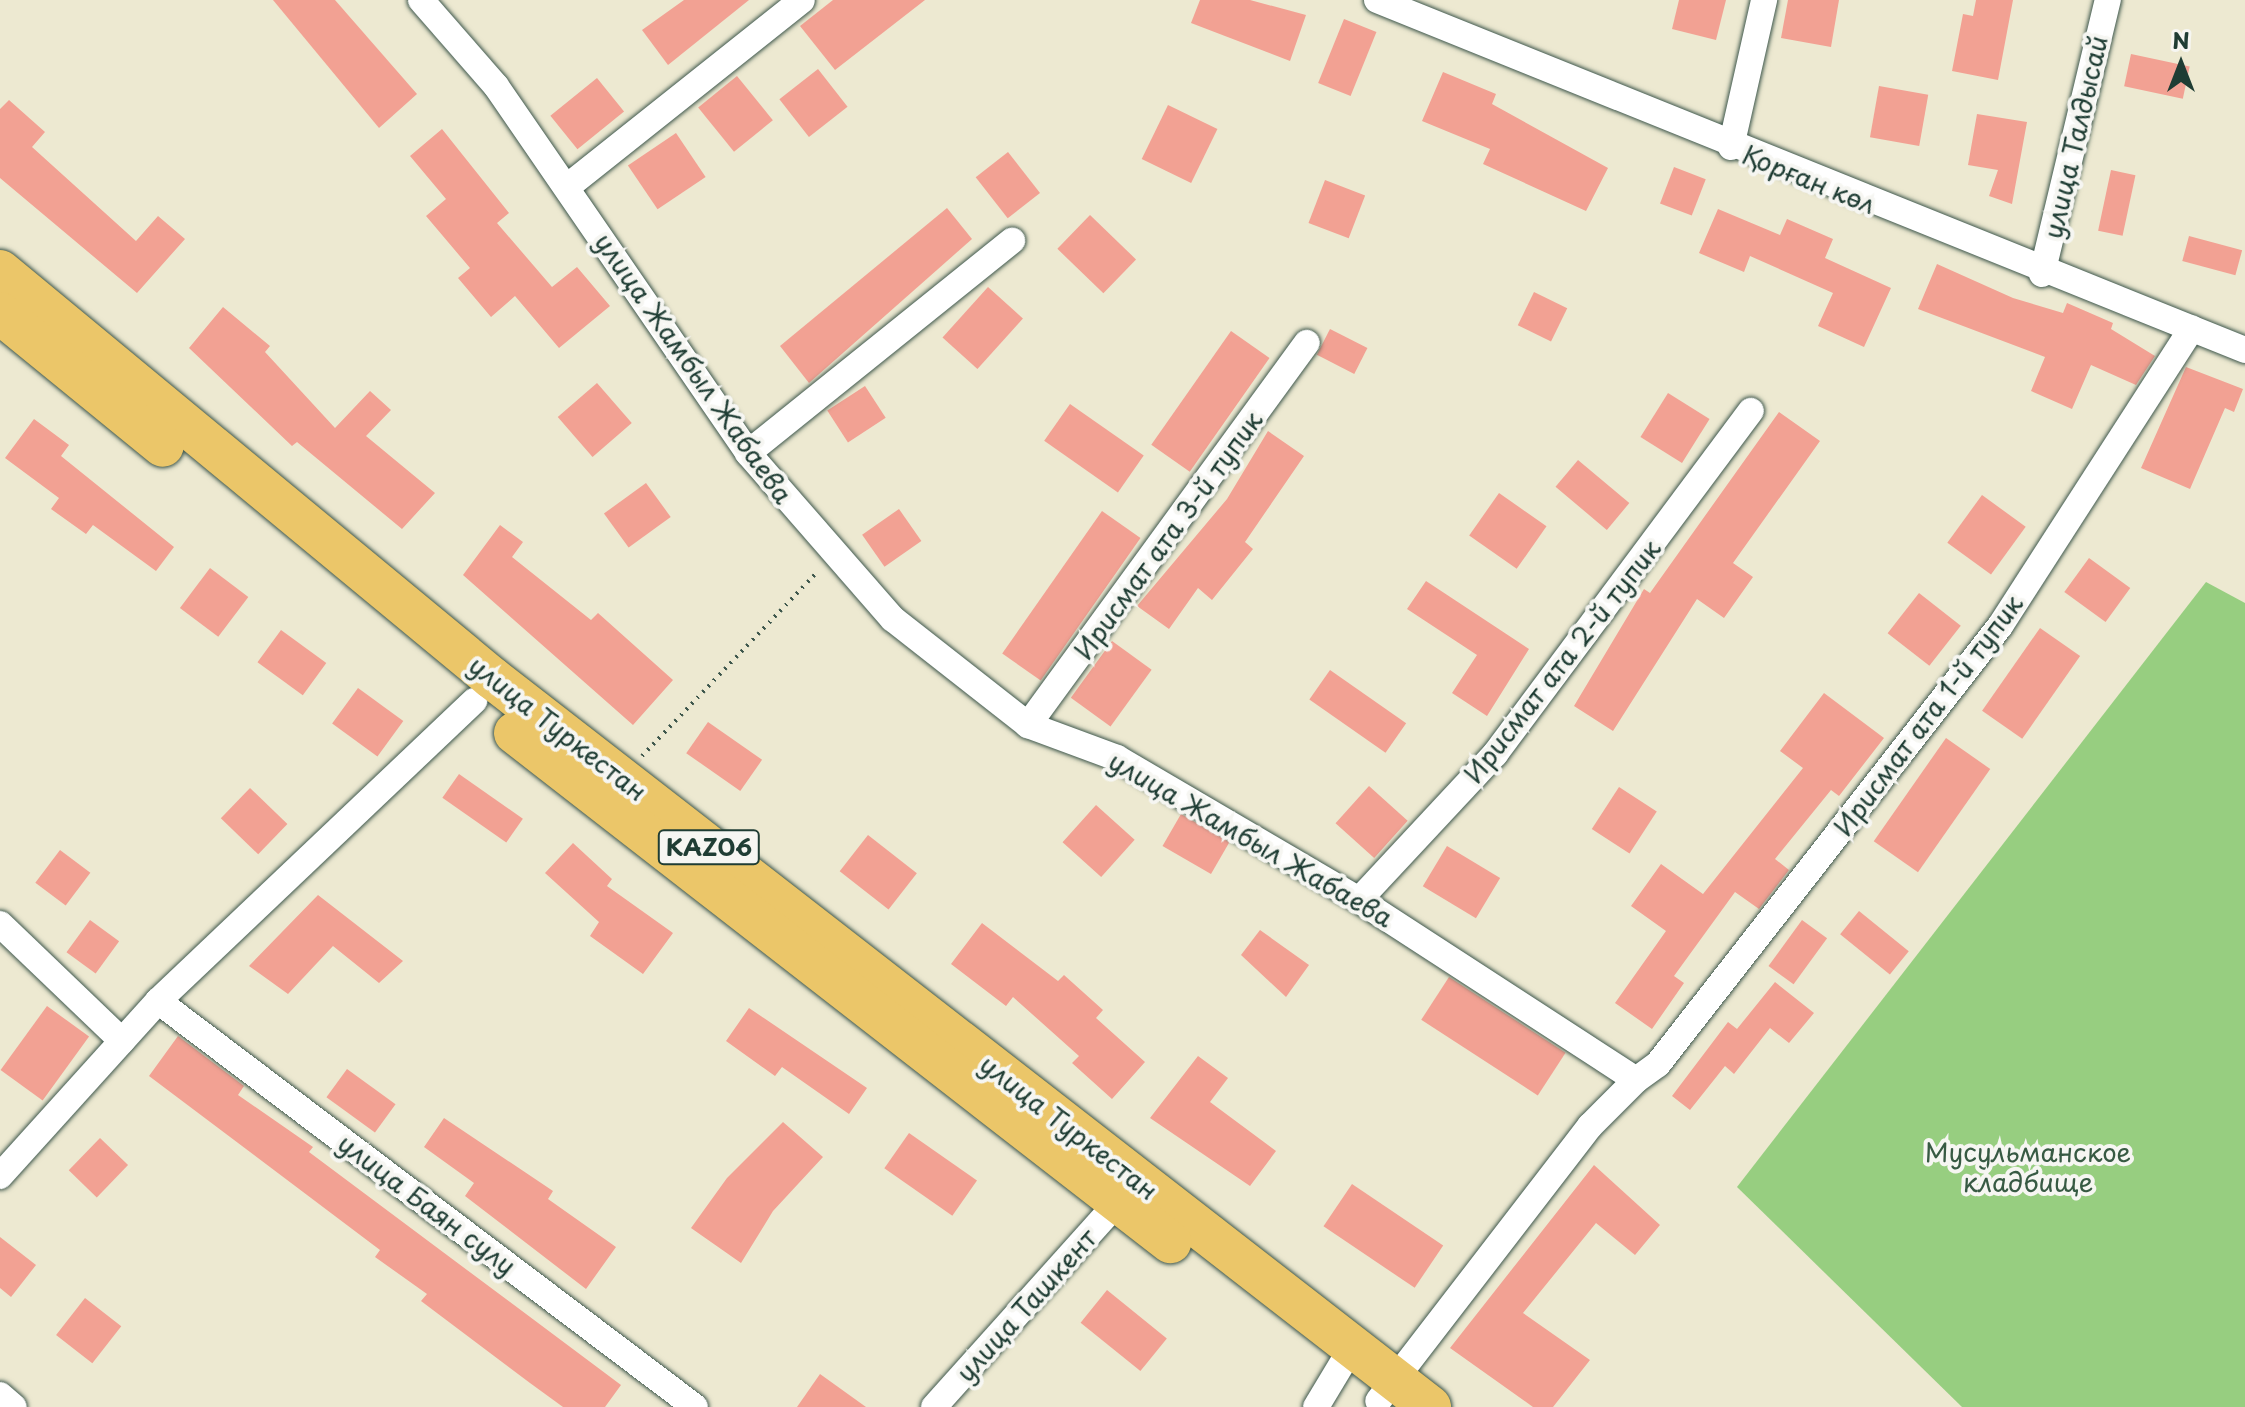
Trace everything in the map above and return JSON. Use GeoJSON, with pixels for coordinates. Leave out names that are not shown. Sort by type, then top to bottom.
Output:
{"type":"FeatureCollection","features":[{"type":"Feature","properties":{"kind":"highway","name":"улица Туркестан"},"geometry":{"type":"LineString","coordinates":[[0,271],[621,778],[1344,1358],[1386,1396],[1430,1407]]}},
{"type":"Feature","properties":{"kind":"highway","name":"улица Туркестан"},"geometry":{"type":"LineString","coordinates":[[0,313],[474,701],[1118,1202],[1344,1358]]}},
{"type":"Feature","properties":{"kind":"street","name":"улица Жамбыл Жабаева"},"geometry":{"type":"LineString","coordinates":[[421,0],[496,86],[748,453],[893,619],[1028,725],[1117,758],[1359,900],[1636,1080]]}},
{"type":"Feature","properties":{"kind":"street"},"geometry":{"type":"LineString","coordinates":[[567,187],[802,0]]}},
{"type":"Feature","properties":{"kind":"street","name":"Қорған көл"},"geometry":{"type":"LineString","coordinates":[[1377,0],[1418,8],[1731,147],[2042,274],[2245,350]]}},
{"type":"Feature","properties":{"kind":"street"},"geometry":{"type":"LineString","coordinates":[[1731,147],[1764,0]]}},
{"type":"Feature","properties":{"kind":"street","name":"улица Талдысай"},"geometry":{"type":"LineString","coordinates":[[2042,274],[2108,0]]}},
{"type":"Feature","properties":{"kind":"street"},"geometry":{"type":"LineString","coordinates":[[748,453],[1012,241]]}},
{"type":"Feature","properties":{"kind":"street","name":"Ирисмат ата 1-й тупик"},"geometry":{"type":"LineString","coordinates":[[1636,1080],[1658,1064],[2000,626],[2192,328]]}},
{"type":"Feature","properties":{"kind":"street","name":"Ирисмат ата 3-й тупик"},"geometry":{"type":"LineString","coordinates":[[1028,725],[1307,343]]}},
{"type":"Feature","properties":{"kind":"street","name":"Ирисмат ата 2-й тупик"},"geometry":{"type":"LineString","coordinates":[[1359,900],[1495,754],[1751,411]]}},
{"type":"Feature","properties":{"kind":"street"},"geometry":{"type":"LineString","coordinates":[[0,1176],[158,1001],[474,701]]}},
{"type":"Feature","properties":{"kind":"street"},"geometry":{"type":"LineString","coordinates":[[0,924],[122,1041]]}},
{"type":"Feature","properties":{"kind":"street","name":"улица Баян сулу"},"geometry":{"type":"LineString","coordinates":[[158,1001],[695,1407]]}},
{"type":"Feature","properties":{"kind":"street"},"geometry":{"type":"LineString","coordinates":[[1386,1396],[1590,1126],[1636,1080]]}},
{"type":"Feature","properties":{"kind":"street","name":"улица Ташкент"},"geometry":{"type":"LineString","coordinates":[[934,1407],[1118,1202]]}},
{"type":"Feature","properties":{"kind":"street"},"geometry":{"type":"LineString","coordinates":[[1316,1407],[1344,1358]]}},
{"type":"Feature","properties":{"kind":"street"},"geometry":{"type":"LineString","coordinates":[[0,1395],[14,1407]]}},
{"type":"Feature","properties":{"kind":"path"},"geometry":{"type":"LineString","coordinates":[[621,778],[834,554]]}},
{"type":"Feature","properties":{"kind":"green space","name":"Мусульманское кладбище"},"geometry":{"type":"Polygon","coordinates":[[[2206,582],[2245,603],[2245,1407],[1962,1407],[1737,1187],[2206,582]]]}},
{"type":"Feature","properties":{"kind":"building"},"geometry":{"type":"Polygon","coordinates":[[[273,0],[335,0],[417,94],[379,128],[273,0]]]}},
{"type":"Feature","properties":{"kind":"building"},"geometry":{"type":"Polygon","coordinates":[[[684,0],[749,0],[668,65],[642,30],[684,0]]]}},
{"type":"Feature","properties":{"kind":"building"},"geometry":{"type":"Polygon","coordinates":[[[833,0],[925,0],[835,70],[800,26],[833,0]]]}},
{"type":"Feature","properties":{"kind":"building"},"geometry":{"type":"Polygon","coordinates":[[[1200,0],[1250,0],[1306,15],[1290,61],[1191,23],[1200,0]]]}},
{"type":"Feature","properties":{"kind":"building"},"geometry":{"type":"Polygon","coordinates":[[[1679,0],[1726,0],[1716,40],[1672,29],[1679,0]]]}},
{"type":"Feature","properties":{"kind":"building"},"geometry":{"type":"Polygon","coordinates":[[[1788,0],[1839,0],[1831,47],[1781,38],[1788,0]]]}},
{"type":"Feature","properties":{"kind":"building"},"geometry":{"type":"Polygon","coordinates":[[[1976,0],[2013,0],[1998,80],[1952,71],[1963,14],[1973,16],[1976,0]]]}},
{"type":"Feature","properties":{"kind":"building"},"geometry":{"type":"Polygon","coordinates":[[[1344,19],[1376,32],[1351,96],[1318,83],[1344,19]]]}},
{"type":"Feature","properties":{"kind":"building"},"geometry":{"type":"Polygon","coordinates":[[[2131,54],[2190,66],[2183,99],[2124,86],[2131,54]]]}},
{"type":"Feature","properties":{"kind":"building"},"geometry":{"type":"Polygon","coordinates":[[[818,69],[848,107],[809,137],[779,99],[818,69]]]}},
{"type":"Feature","properties":{"kind":"building"},"geometry":{"type":"Polygon","coordinates":[[[1443,72],[1496,94],[1492,104],[1608,168],[1586,211],[1483,164],[1490,149],[1422,121],[1443,72]]]}},
{"type":"Feature","properties":{"kind":"building"},"geometry":{"type":"Polygon","coordinates":[[[737,76],[773,120],[734,152],[698,107],[737,76]]]}},
{"type":"Feature","properties":{"kind":"building"},"geometry":{"type":"Polygon","coordinates":[[[597,78],[624,111],[577,149],[550,116],[597,78]]]}},
{"type":"Feature","properties":{"kind":"building"},"geometry":{"type":"Polygon","coordinates":[[[1879,86],[1928,95],[1919,146],[1870,137],[1879,86]]]}},
{"type":"Feature","properties":{"kind":"building"},"geometry":{"type":"Polygon","coordinates":[[[9,100],[45,132],[32,147],[136,241],[158,216],[185,239],[137,293],[0,178],[0,109],[9,100]]]}},
{"type":"Feature","properties":{"kind":"building"},"geometry":{"type":"Polygon","coordinates":[[[1168,105],[1217,129],[1191,183],[1142,159],[1168,105]]]}},
{"type":"Feature","properties":{"kind":"building"},"geometry":{"type":"Polygon","coordinates":[[[1977,114],[2027,122],[2012,204],[1989,196],[1998,170],[1968,165],[1977,114]]]}},
{"type":"Feature","properties":{"kind":"building"},"geometry":{"type":"Polygon","coordinates":[[[442,129],[509,213],[497,223],[552,287],[577,267],[610,306],[559,348],[515,296],[491,317],[458,278],[470,268],[426,216],[446,199],[410,156],[442,129]]]}},
{"type":"Feature","properties":{"kind":"building"},"geometry":{"type":"Polygon","coordinates":[[[676,133],[706,177],[658,209],[628,165],[676,133]]]}},
{"type":"Feature","properties":{"kind":"building"},"geometry":{"type":"Polygon","coordinates":[[[1008,152],[1040,193],[1008,218],[976,177],[1008,152]]]}},
{"type":"Feature","properties":{"kind":"building"},"geometry":{"type":"Polygon","coordinates":[[[1674,167],[1706,179],[1692,216],[1660,203],[1674,167]]]}},
{"type":"Feature","properties":{"kind":"building"},"geometry":{"type":"Polygon","coordinates":[[[2111,170],[2135,175],[2123,236],[2098,231],[2111,170]]]}},
{"type":"Feature","properties":{"kind":"building"},"geometry":{"type":"Polygon","coordinates":[[[1325,180],[1365,195],[1349,238],[1309,223],[1325,180]]]}},
{"type":"Feature","properties":{"kind":"building"},"geometry":{"type":"Polygon","coordinates":[[[947,208],[972,239],[809,383],[780,346],[947,208]]]}},
{"type":"Feature","properties":{"kind":"building"},"geometry":{"type":"Polygon","coordinates":[[[1718,209],[1780,235],[1787,219],[1833,239],[1825,258],[1891,288],[1864,347],[1818,326],[1833,293],[1750,256],[1744,272],[1699,253],[1718,209]]]}},
{"type":"Feature","properties":{"kind":"building"},"geometry":{"type":"Polygon","coordinates":[[[1090,215],[1136,259],[1103,293],[1057,249],[1090,215]]]}},
{"type":"Feature","properties":{"kind":"building"},"geometry":{"type":"Polygon","coordinates":[[[2189,236],[2242,250],[2235,275],[2182,261],[2189,236]]]}},
{"type":"Feature","properties":{"kind":"building"},"geometry":{"type":"Polygon","coordinates":[[[1937,264],[2013,298],[2063,313],[2067,303],[2113,323],[2111,329],[2155,356],[2136,385],[2091,365],[2072,409],[2031,391],[2045,357],[1918,309],[1937,264]]]}},
{"type":"Feature","properties":{"kind":"building"},"geometry":{"type":"Polygon","coordinates":[[[988,287],[1023,318],[977,369],[942,338],[988,287]]]}},
{"type":"Feature","properties":{"kind":"building"},"geometry":{"type":"Polygon","coordinates":[[[1534,292],[1567,308],[1551,341],[1518,325],[1534,292]]]}},
{"type":"Feature","properties":{"kind":"building"},"geometry":{"type":"Polygon","coordinates":[[[223,307],[270,346],[265,352],[335,428],[370,391],[391,410],[366,436],[435,493],[402,529],[297,442],[292,446],[189,348],[223,307]]]}},
{"type":"Feature","properties":{"kind":"building"},"geometry":{"type":"Polygon","coordinates":[[[1330,329],[1367,348],[1354,374],[1317,355],[1330,329]]]}},
{"type":"Feature","properties":{"kind":"building"},"geometry":{"type":"Polygon","coordinates":[[[1231,331],[1270,358],[1190,472],[1151,445],[1231,331]]]}},
{"type":"Feature","properties":{"kind":"building"},"geometry":{"type":"Polygon","coordinates":[[[2186,367],[2243,389],[2234,412],[2225,408],[2190,489],[2141,468],[2186,367]]]}},
{"type":"Feature","properties":{"kind":"building"},"geometry":{"type":"Polygon","coordinates":[[[597,383],[632,423],[593,457],[558,417],[597,383]]]}},
{"type":"Feature","properties":{"kind":"building"},"geometry":{"type":"Polygon","coordinates":[[[865,386],[886,418],[848,442],[827,411],[865,386]]]}},
{"type":"Feature","properties":{"kind":"building"},"geometry":{"type":"Polygon","coordinates":[[[1668,393],[1710,419],[1682,463],[1640,437],[1668,393]]]}},
{"type":"Feature","properties":{"kind":"building"},"geometry":{"type":"Polygon","coordinates":[[[1070,404],[1144,456],[1118,492],[1044,441],[1070,404]]]}},
{"type":"Feature","properties":{"kind":"building"},"geometry":{"type":"Polygon","coordinates":[[[1779,412],[1820,441],[1733,563],[1753,577],[1724,618],[1697,599],[1613,731],[1574,706],[1644,589],[1650,593],[1779,412]]]}},
{"type":"Feature","properties":{"kind":"building"},"geometry":{"type":"Polygon","coordinates":[[[34,419],[69,445],[61,456],[174,547],[156,571],[93,525],[86,534],[51,509],[59,498],[5,458],[34,419]]]}},
{"type":"Feature","properties":{"kind":"building"},"geometry":{"type":"Polygon","coordinates":[[[1268,431],[1304,456],[1245,542],[1253,549],[1212,600],[1198,588],[1169,629],[1137,606],[1227,499],[1268,431]]]}},
{"type":"Feature","properties":{"kind":"building"},"geometry":{"type":"Polygon","coordinates":[[[1578,460],[1629,503],[1607,530],[1556,487],[1578,460]]]}},
{"type":"Feature","properties":{"kind":"building"},"geometry":{"type":"Polygon","coordinates":[[[646,483],[671,517],[629,548],[604,514],[646,483]]]}},
{"type":"Feature","properties":{"kind":"building"},"geometry":{"type":"Polygon","coordinates":[[[1499,493],[1547,526],[1517,569],[1469,536],[1499,493]]]}},
{"type":"Feature","properties":{"kind":"building"},"geometry":{"type":"Polygon","coordinates":[[[1982,495],[2026,527],[1991,574],[1947,543],[1982,495]]]}},
{"type":"Feature","properties":{"kind":"building"},"geometry":{"type":"Polygon","coordinates":[[[899,509],[921,541],[885,567],[862,535],[899,509]]]}},
{"type":"Feature","properties":{"kind":"building"},"geometry":{"type":"Polygon","coordinates":[[[1102,511],[1141,538],[1041,680],[1002,654],[1102,511]]]}},
{"type":"Feature","properties":{"kind":"building"},"geometry":{"type":"Polygon","coordinates":[[[500,525],[523,542],[512,557],[591,620],[598,613],[673,680],[633,725],[463,575],[500,525]]]}},
{"type":"Feature","properties":{"kind":"building"},"geometry":{"type":"Polygon","coordinates":[[[2089,558],[2130,588],[2106,622],[2064,592],[2089,558]]]}},
{"type":"Feature","properties":{"kind":"building"},"geometry":{"type":"Polygon","coordinates":[[[210,568],[248,597],[218,637],[180,608],[210,568]]]}},
{"type":"Feature","properties":{"kind":"building"},"geometry":{"type":"Polygon","coordinates":[[[1426,581],[1529,649],[1487,716],[1452,693],[1477,655],[1407,609],[1426,581]]]}},
{"type":"Feature","properties":{"kind":"building"},"geometry":{"type":"Polygon","coordinates":[[[1919,593],[1961,626],[1929,666],[1888,633],[1919,593]]]}},
{"type":"Feature","properties":{"kind":"building"},"geometry":{"type":"Polygon","coordinates":[[[2040,628],[2080,656],[2022,739],[1982,711],[2040,628]]]}},
{"type":"Feature","properties":{"kind":"building"},"geometry":{"type":"Polygon","coordinates":[[[281,630],[326,663],[303,695],[257,662],[281,630]]]}},
{"type":"Feature","properties":{"kind":"building"},"geometry":{"type":"Polygon","coordinates":[[[1112,641],[1152,670],[1110,726],[1071,698],[1112,641]]]}},
{"type":"Feature","properties":{"kind":"building"},"geometry":{"type":"Polygon","coordinates":[[[1330,670],[1406,723],[1386,753],[1309,699],[1330,670]]]}},
{"type":"Feature","properties":{"kind":"building"},"geometry":{"type":"Polygon","coordinates":[[[358,688],[403,721],[377,757],[332,724],[358,688]]]}},
{"type":"Feature","properties":{"kind":"building"},"geometry":{"type":"Polygon","coordinates":[[[1824,693],[1884,738],[1839,796],[1831,790],[1775,859],[1789,870],[1759,909],[1735,892],[1674,976],[1684,983],[1652,1029],[1615,1003],[1666,931],[1631,906],[1661,864],[1703,894],[1803,768],[1780,751],[1824,693]]]}},
{"type":"Feature","properties":{"kind":"building"},"geometry":{"type":"Polygon","coordinates":[[[708,722],[762,760],[740,791],[686,753],[708,722]]]}},
{"type":"Feature","properties":{"kind":"building"},"geometry":{"type":"Polygon","coordinates":[[[1946,738],[1990,769],[1918,872],[1874,841],[1946,738]]]}},
{"type":"Feature","properties":{"kind":"building"},"geometry":{"type":"Polygon","coordinates":[[[459,774],[523,819],[506,842],[442,798],[459,774]]]}},
{"type":"Feature","properties":{"kind":"building"},"geometry":{"type":"Polygon","coordinates":[[[1369,786],[1408,821],[1374,858],[1336,823],[1369,786]]]}},
{"type":"Feature","properties":{"kind":"building"},"geometry":{"type":"Polygon","coordinates":[[[1619,787],[1657,812],[1630,853],[1592,829],[1619,787]]]}},
{"type":"Feature","properties":{"kind":"building"},"geometry":{"type":"Polygon","coordinates":[[[250,788],[287,824],[258,854],[221,818],[250,788]]]}},
{"type":"Feature","properties":{"kind":"building"},"geometry":{"type":"Polygon","coordinates":[[[1096,805],[1135,840],[1101,877],[1063,842],[1096,805]]]}},
{"type":"Feature","properties":{"kind":"building"},"geometry":{"type":"Polygon","coordinates":[[[1181,814],[1229,842],[1211,874],[1162,846],[1181,814]]]}},
{"type":"Feature","properties":{"kind":"building"},"geometry":{"type":"Polygon","coordinates":[[[868,835],[917,873],[889,909],[840,871],[868,835]]]}},
{"type":"Feature","properties":{"kind":"building"},"geometry":{"type":"Polygon","coordinates":[[[573,843],[612,879],[607,886],[673,933],[643,974],[590,936],[599,922],[545,873],[573,843]]]}},
{"type":"Feature","properties":{"kind":"building"},"geometry":{"type":"Polygon","coordinates":[[[1447,846],[1500,878],[1476,918],[1423,886],[1447,846]]]}},
{"type":"Feature","properties":{"kind":"building"},"geometry":{"type":"Polygon","coordinates":[[[60,850],[90,873],[66,906],[35,883],[60,850]]]}},
{"type":"Feature","properties":{"kind":"building"},"geometry":{"type":"Polygon","coordinates":[[[318,895],[403,961],[379,983],[333,946],[288,994],[249,966],[318,895]]]}},
{"type":"Feature","properties":{"kind":"building"},"geometry":{"type":"Polygon","coordinates":[[[1859,911],[1909,951],[1890,975],[1840,934],[1859,911]]]}},
{"type":"Feature","properties":{"kind":"building"},"geometry":{"type":"Polygon","coordinates":[[[90,920],[119,941],[96,974],[66,952],[90,920]]]}},
{"type":"Feature","properties":{"kind":"building"},"geometry":{"type":"Polygon","coordinates":[[[1802,920],[1827,938],[1794,984],[1768,966],[1802,920]]]}},
{"type":"Feature","properties":{"kind":"building"},"geometry":{"type":"Polygon","coordinates":[[[982,923],[1058,981],[1064,975],[1103,1010],[1096,1018],[1145,1062],[1112,1099],[1072,1063],[1079,1056],[1013,997],[1006,1006],[951,964],[982,923]]]}},
{"type":"Feature","properties":{"kind":"building"},"geometry":{"type":"Polygon","coordinates":[[[1260,930],[1309,965],[1286,997],[1241,955],[1260,930]]]}},
{"type":"Feature","properties":{"kind":"building"},"geometry":{"type":"Polygon","coordinates":[[[1449,977],[1566,1053],[1538,1095],[1421,1020],[1449,977]]]}},
{"type":"Feature","properties":{"kind":"building"},"geometry":{"type":"Polygon","coordinates":[[[1775,982],[1814,1013],[1789,1043],[1770,1028],[1734,1074],[1725,1066],[1690,1110],[1672,1096],[1728,1022],[1737,1029],[1775,982]]]}},
{"type":"Feature","properties":{"kind":"building"},"geometry":{"type":"Polygon","coordinates":[[[47,1006],[89,1037],[43,1100],[1,1070],[47,1006]]]}},
{"type":"Feature","properties":{"kind":"building"},"geometry":{"type":"Polygon","coordinates":[[[749,1008],[867,1088],[849,1114],[782,1067],[775,1076],[726,1041],[749,1008]]]}},
{"type":"Feature","properties":{"kind":"building"},"geometry":{"type":"Polygon","coordinates":[[[178,1036],[244,1086],[238,1095],[313,1147],[309,1152],[621,1385],[605,1407],[563,1407],[421,1301],[427,1294],[375,1257],[380,1250],[149,1076],[178,1036]]]}},
{"type":"Feature","properties":{"kind":"building"},"geometry":{"type":"Polygon","coordinates":[[[1198,1056],[1228,1078],[1210,1102],[1276,1151],[1250,1186],[1150,1118],[1198,1056]]]}},
{"type":"Feature","properties":{"kind":"building"},"geometry":{"type":"Polygon","coordinates":[[[347,1069],[396,1104],[375,1133],[326,1097],[347,1069]]]}},
{"type":"Feature","properties":{"kind":"building"},"geometry":{"type":"Polygon","coordinates":[[[444,1118],[553,1191],[548,1199],[616,1247],[586,1289],[465,1196],[474,1183],[424,1147],[444,1118]]]}},
{"type":"Feature","properties":{"kind":"building"},"geometry":{"type":"Polygon","coordinates":[[[783,1122],[823,1157],[773,1211],[741,1263],[691,1228],[727,1178],[783,1122]]]}},
{"type":"Feature","properties":{"kind":"building"},"geometry":{"type":"Polygon","coordinates":[[[909,1133],[977,1181],[952,1216],[884,1168],[909,1133]]]}},
{"type":"Feature","properties":{"kind":"building"},"geometry":{"type":"Polygon","coordinates":[[[100,1138],[128,1165],[97,1197],[69,1170],[100,1138]]]}},
{"type":"Feature","properties":{"kind":"building"},"geometry":{"type":"Polygon","coordinates":[[[1594,1165],[1660,1225],[1635,1255],[1596,1223],[1523,1313],[1590,1360],[1553,1407],[1533,1407],[1450,1348],[1594,1165]]]}},
{"type":"Feature","properties":{"kind":"building"},"geometry":{"type":"Polygon","coordinates":[[[1352,1184],[1443,1246],[1415,1288],[1323,1226],[1352,1184]]]}},
{"type":"Feature","properties":{"kind":"building"},"geometry":{"type":"Polygon","coordinates":[[[0,1237],[36,1265],[11,1297],[0,1288],[0,1237]]]}},
{"type":"Feature","properties":{"kind":"building"},"geometry":{"type":"Polygon","coordinates":[[[1107,1290],[1167,1338],[1140,1371],[1081,1323],[1107,1290]]]}},
{"type":"Feature","properties":{"kind":"building"},"geometry":{"type":"Polygon","coordinates":[[[85,1298],[121,1326],[92,1363],[56,1335],[85,1298]]]}},
{"type":"Feature","properties":{"kind":"building"},"geometry":{"type":"Polygon","coordinates":[[[820,1374],[866,1407],[797,1407],[820,1374]]]}}]}
